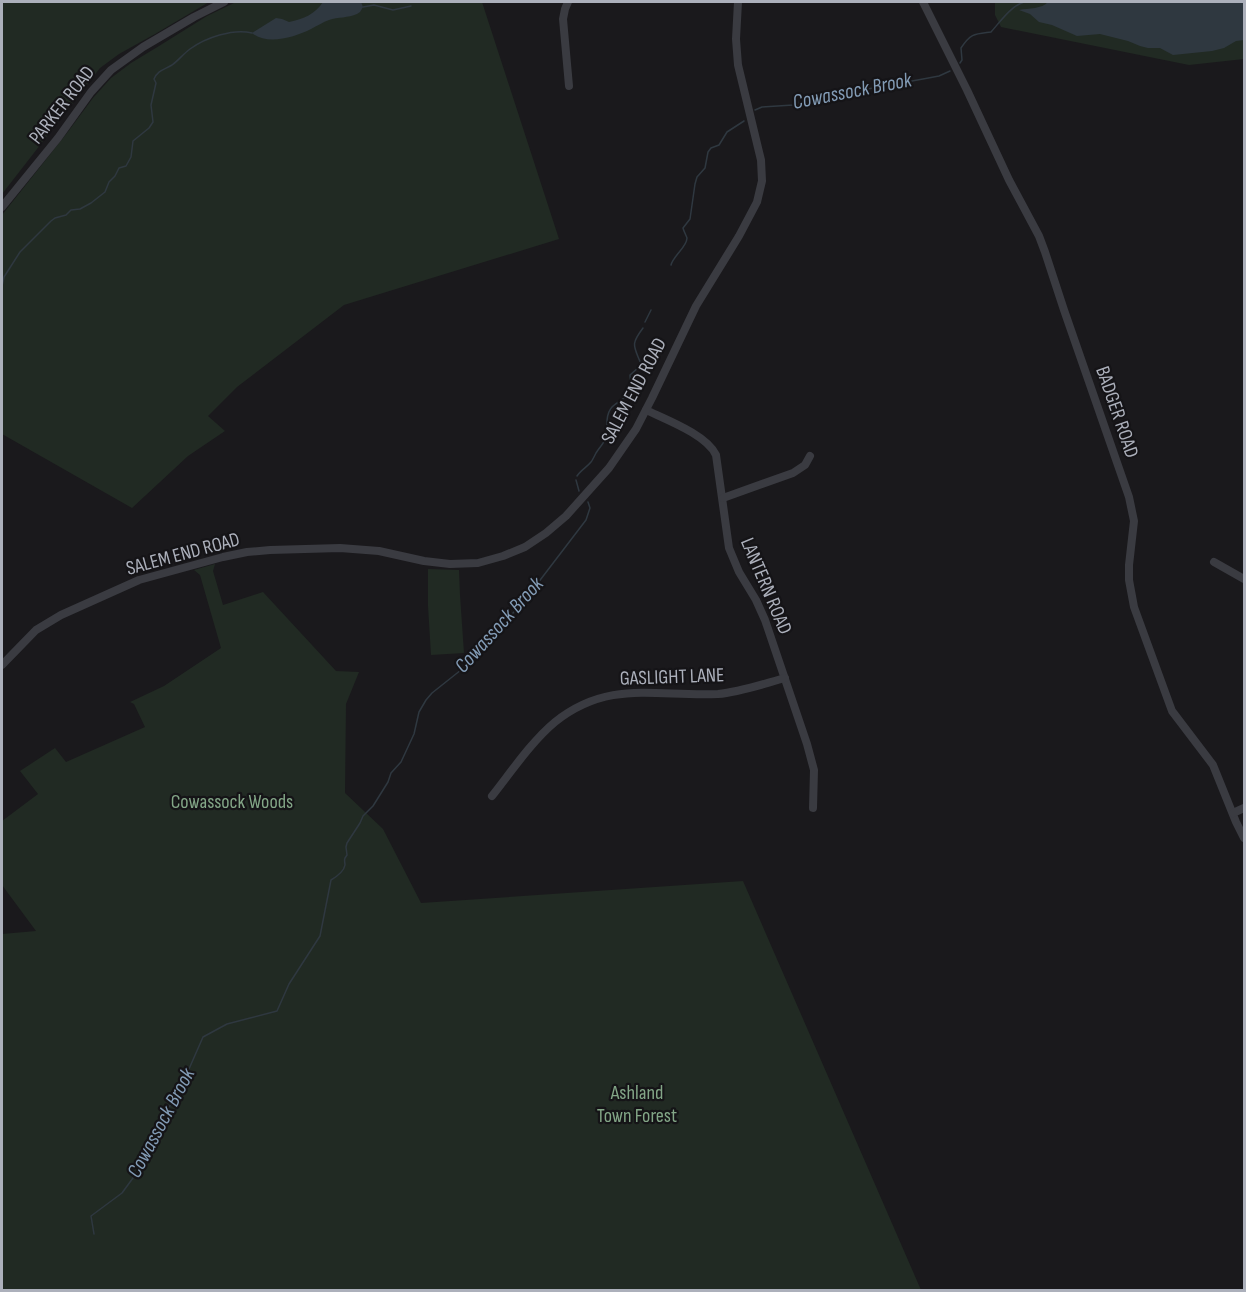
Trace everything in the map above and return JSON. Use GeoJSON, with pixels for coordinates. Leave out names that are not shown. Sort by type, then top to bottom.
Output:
{"type":"FeatureCollection","features":[{"type":"Feature","properties":{"kind":"street","name":"PARKER ROAD"},"geometry":{"type":"LineString","coordinates":[[2,207],[58,138],[93,89],[108,73],[143,47],[224,2]]}},
{"type":"Feature","properties":{"kind":"street"},"geometry":{"type":"LineString","coordinates":[[568,2],[563,19],[569,86]]}},
{"type":"Feature","properties":{"kind":"street","name":"SALEM END ROAD"},"geometry":{"type":"LineString","coordinates":[[2,665],[36,630],[66,613],[139,580],[235,554],[347,548],[379,551],[450,564],[478,563],[503,556],[535,541],[566,516],[617,457],[646,410],[696,306],[746,225],[760,191],[762,170],[760,149],[738,65],[736,39],[738,2]]}},
{"type":"Feature","properties":{"kind":"street","name":"BADGER ROAD"},"geometry":{"type":"LineString","coordinates":[[923,2],[1009,180],[1039,236],[1133,511],[1129,580],[1134,607],[1173,711],[1213,765],[1245,838]]}},
{"type":"Feature","properties":{"kind":"street","name":"LANTERN ROAD"},"geometry":{"type":"LineString","coordinates":[[646,410],[697,436],[713,449],[718,462],[727,538],[733,559],[765,620],[807,744],[814,770],[813,808]]}},
{"type":"Feature","properties":{"kind":"street"},"geometry":{"type":"LineString","coordinates":[[723,498],[793,473],[805,465],[810,456]]}},
{"type":"Feature","properties":{"kind":"street"},"geometry":{"type":"LineString","coordinates":[[1214,562],[1245,579]]}},
{"type":"Feature","properties":{"kind":"street","name":"GASLIGHT LANE"},"geometry":{"type":"LineString","coordinates":[[492,796],[546,730],[565,715],[585,704],[606,696],[629,693],[728,693],[785,678]]}},
{"type":"Feature","properties":{"kind":"street"},"geometry":{"type":"LineString","coordinates":[[1233,813],[1245,808]]}},
{"type":"Feature","properties":{"kind":"green space"},"geometry":{"type":"Polygon","coordinates":[[[2,2],[209,2],[119,54],[100,68],[2,194],[2,2]]]}},
{"type":"Feature","properties":{"kind":"green space"},"geometry":{"type":"Polygon","coordinates":[[[236,2],[482,2],[559,239],[344,305],[237,387],[208,416],[225,431],[188,456],[132,508],[2,434],[2,215],[111,78],[207,16],[236,2]]]}},
{"type":"Feature","properties":{"kind":"green space"},"geometry":{"type":"Polygon","coordinates":[[[995,2],[1244,2],[1244,59],[1189,65],[1001,27],[995,15],[995,2]]]}},
{"type":"Feature","properties":{"kind":"green space"},"geometry":{"type":"Polygon","coordinates":[[[215,564],[213,571],[223,605],[263,592],[336,671],[359,672],[346,704],[345,793],[383,829],[421,903],[743,881],[921,1290],[2,1290],[2,934],[36,931],[2,885],[2,821],[38,794],[20,771],[55,748],[66,762],[145,727],[134,704],[130,702],[164,686],[221,648],[200,575],[194,570],[215,564]]]}},
{"type":"Feature","properties":{"kind":"green space"},"geometry":{"type":"Polygon","coordinates":[[[428,569],[459,570],[464,653],[431,655],[428,569]]]}},
{"type":"Feature","properties":{"kind":"shaded area"},"geometry":{"type":"Polygon","coordinates":[[[323,2],[361,2],[363,7],[357,14],[329,20],[304,32],[281,39],[265,39],[252,33],[276,18],[289,22],[304,18],[313,13],[323,2]]]}},
{"type":"Feature","properties":{"kind":"shaded area"},"geometry":{"type":"Polygon","coordinates":[[[1048,2],[1244,2],[1244,40],[1212,51],[1173,55],[1160,48],[1148,48],[1100,34],[1077,36],[1039,22],[1030,14],[1019,10],[1039,7],[1048,2]]]}},
{"type":"Feature","properties":{"kind":"waterway","name":"Cowassock Brook"},"geometry":{"type":"LineString","coordinates":[[960,63],[961,48],[968,39],[977,34],[991,32],[1010,11],[1024,2]]}},
{"type":"Feature","properties":{"kind":"waterway"},"geometry":{"type":"LineString","coordinates":[[363,7],[374,5],[393,10],[411,6]]}},
{"type":"Feature","properties":{"kind":"waterway"},"geometry":{"type":"LineString","coordinates":[[2,286],[4,277],[20,252],[51,221],[66,215],[71,210],[80,209],[91,203],[105,192],[119,168],[126,166],[131,157],[133,141],[153,122],[151,105],[156,83],[154,79],[157,74],[203,41],[228,33],[252,33]]}},
{"type":"Feature","properties":{"kind":"waterway","name":"Cowassock Brook"},"geometry":{"type":"LineString","coordinates":[[755,110],[762,107],[793,105],[807,99],[821,99],[939,76],[950,71]]}},
{"type":"Feature","properties":{"kind":"waterway","name":"Cowassock Brook"},"geometry":{"type":"LineString","coordinates":[[671,265],[687,238],[683,228],[690,219],[695,184],[697,177],[705,168],[708,152],[719,145],[727,132],[744,121]]}},
{"type":"Feature","properties":{"kind":"waterway","name":"Cowassock Brook"},"geometry":{"type":"LineString","coordinates":[[645,322],[651,310]]}},
{"type":"Feature","properties":{"kind":"waterway","name":"Cowassock Brook"},"geometry":{"type":"LineString","coordinates":[[607,425],[609,411],[628,395],[631,386],[630,375],[641,364],[634,346],[643,328]]}},
{"type":"Feature","properties":{"kind":"waterway","name":"Cowassock Brook"},"geometry":{"type":"LineString","coordinates":[[577,476],[604,442],[606,431]]}},
{"type":"Feature","properties":{"kind":"waterway","name":"Cowassock Brook"},"geometry":{"type":"LineString","coordinates":[[576,480],[579,491]]}},
{"type":"Feature","properties":{"kind":"waterway","name":"Cowassock Brook"},"geometry":{"type":"LineString","coordinates":[[94,1234],[91,1216],[122,1193],[141,1167],[149,1136],[178,1094],[203,1037],[227,1024],[277,1011],[289,984],[320,936],[331,880],[340,874],[345,865],[347,843],[363,816],[373,806],[391,773],[401,762],[414,734],[419,712],[426,700],[471,662],[531,592],[586,520],[590,508],[588,502]]}},
{"type":"Feature","properties":{"kind":"park label","name":"Cowassock Woods"},"geometry":{"type":"Point","coordinates":[232,802]}},
{"type":"Feature","properties":{"kind":"park label","name":"Ashland Town Forest"},"geometry":{"type":"Point","coordinates":[637,1104]}}]}
